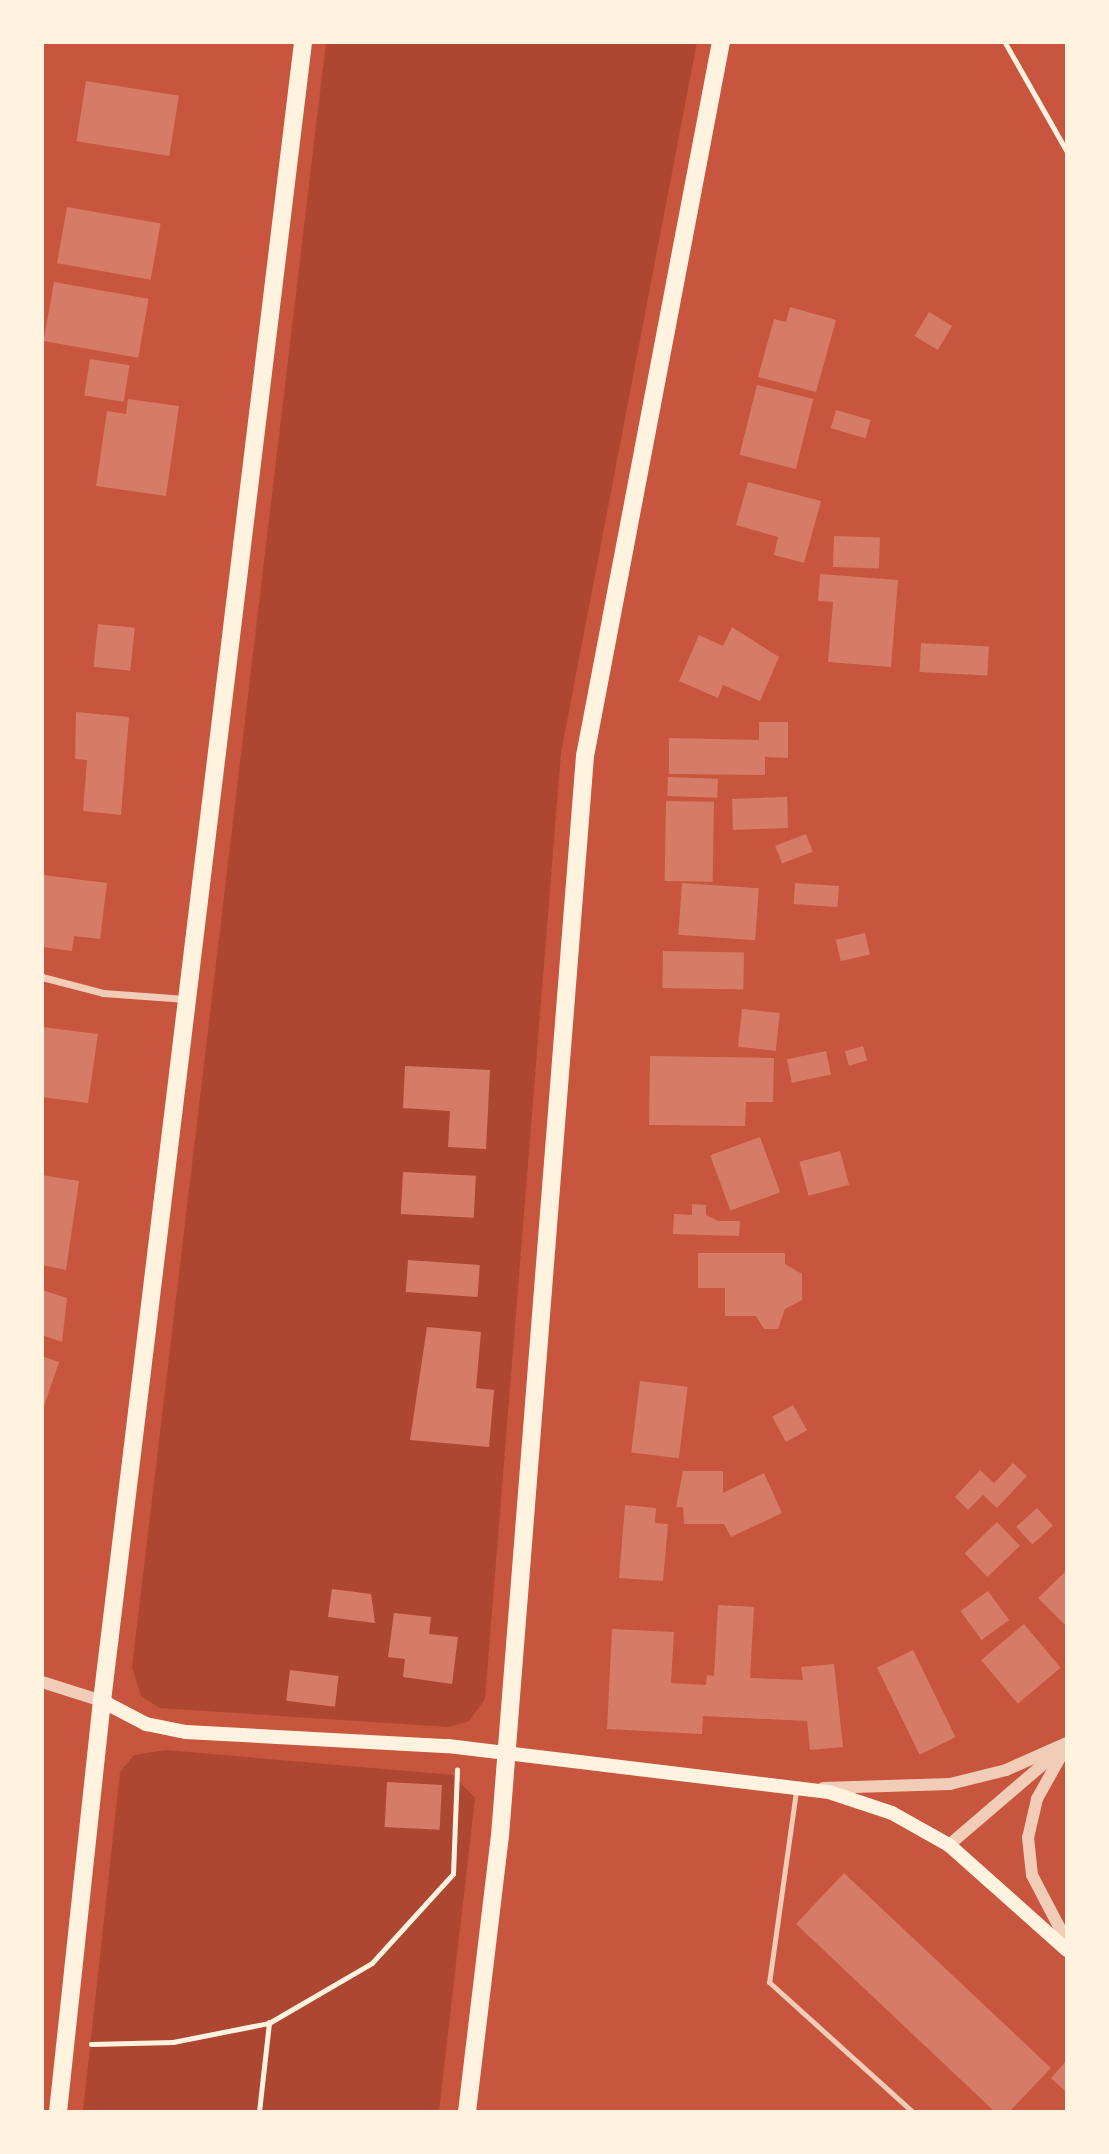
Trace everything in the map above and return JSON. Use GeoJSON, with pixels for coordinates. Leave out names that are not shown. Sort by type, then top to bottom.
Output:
{"type":"FeatureCollection","features":[{"type":"Feature","properties":{"kind":"main road"},"geometry":{"type":"LineString","coordinates":[[58,2112],[102,1701],[303,42]]}},
{"type":"Feature","properties":{"kind":"main road"},"geometry":{"type":"LineString","coordinates":[[467,2112],[506,1752],[583,768],[721,42]]}},
{"type":"Feature","properties":{"kind":"main road"},"geometry":{"type":"LineString","coordinates":[[102,1701],[146,1724],[186,1732],[506,1752],[796,1788],[881,1809],[949,1844],[1067,1950]]}},
{"type":"Feature","properties":{"kind":"street"},"geometry":{"type":"LineString","coordinates":[[42,977],[103,993],[187,999]]}},
{"type":"Feature","properties":{"kind":"street"},"geometry":{"type":"LineString","coordinates":[[42,1682],[102,1701]]}},
{"type":"Feature","properties":{"kind":"street"},"geometry":{"type":"LineString","coordinates":[[796,1788],[950,1784],[1006,1770],[1067,1744]]}},
{"type":"Feature","properties":{"kind":"street"},"geometry":{"type":"LineString","coordinates":[[949,1844],[1067,1744]]}},
{"type":"Feature","properties":{"kind":"street"},"geometry":{"type":"LineString","coordinates":[[1067,1744],[1037,1799],[1028,1837],[1032,1875],[1067,1942]]}},
{"type":"Feature","properties":{"kind":"lane"},"geometry":{"type":"LineString","coordinates":[[796,1788],[769,1982],[913,2112]]}},
{"type":"Feature","properties":{"kind":"path"},"geometry":{"type":"LineString","coordinates":[[1005,42],[1067,151]]}},
{"type":"Feature","properties":{"kind":"path"},"geometry":{"type":"LineString","coordinates":[[65,2045],[173,2042],[269,2023],[372,1964],[453,1874],[457,1766]]}},
{"type":"Feature","properties":{"kind":"path"},"geometry":{"type":"LineString","coordinates":[[259,2112],[269,2023]]}},
{"type":"Feature","properties":{"kind":"shaded area"},"geometry":{"type":"Polygon","coordinates":[[[326,42],[697,42],[561,753],[485,1699],[469,1721],[449,1727],[160,1708],[141,1696],[132,1667],[326,42]]]}},
{"type":"Feature","properties":{"kind":"shaded area"},"geometry":{"type":"Polygon","coordinates":[[[166,1750],[453,1775],[475,1798],[439,2112],[83,2112],[120,1772],[134,1755],[166,1750]]]}},
{"type":"Feature","properties":{"kind":"building"},"geometry":{"type":"Polygon","coordinates":[[[86,81],[179,96],[169,156],[76,141],[86,81]]]}},
{"type":"Feature","properties":{"kind":"building"},"geometry":{"type":"Polygon","coordinates":[[[67,207],[161,223],[151,280],[57,263],[67,207]]]}},
{"type":"Feature","properties":{"kind":"building"},"geometry":{"type":"Polygon","coordinates":[[[54,282],[149,299],[138,358],[44,341],[54,282]]]}},
{"type":"Feature","properties":{"kind":"building"},"geometry":{"type":"Polygon","coordinates":[[[790,307],[836,320],[816,392],[758,377],[774,319],[786,322],[790,307]]]}},
{"type":"Feature","properties":{"kind":"building"},"geometry":{"type":"Polygon","coordinates":[[[929,312],[952,326],[938,350],[915,336],[929,312]]]}},
{"type":"Feature","properties":{"kind":"building"},"geometry":{"type":"Polygon","coordinates":[[[90,359],[130,365],[124,402],[84,396],[90,359]]]}},
{"type":"Feature","properties":{"kind":"building"},"geometry":{"type":"Polygon","coordinates":[[[757,385],[813,399],[796,469],[740,455],[757,385]]]}},
{"type":"Feature","properties":{"kind":"building"},"geometry":{"type":"Polygon","coordinates":[[[128,399],[179,406],[166,496],[96,486],[107,411],[126,414],[128,399]]]}},
{"type":"Feature","properties":{"kind":"building"},"geometry":{"type":"Polygon","coordinates":[[[836,410],[871,420],[865,438],[831,428],[836,410]]]}},
{"type":"Feature","properties":{"kind":"building"},"geometry":{"type":"Polygon","coordinates":[[[748,482],[821,501],[804,563],[774,555],[778,537],[736,525],[748,482]]]}},
{"type":"Feature","properties":{"kind":"building"},"geometry":{"type":"Polygon","coordinates":[[[834,536],[880,538],[879,569],[833,567],[834,536]]]}},
{"type":"Feature","properties":{"kind":"building"},"geometry":{"type":"Polygon","coordinates":[[[820,574],[898,580],[891,667],[828,662],[833,602],[818,601],[820,574]]]}},
{"type":"Feature","properties":{"kind":"building"},"geometry":{"type":"Polygon","coordinates":[[[98,624],[135,628],[130,671],[94,667],[98,624]]]}},
{"type":"Feature","properties":{"kind":"building"},"geometry":{"type":"Polygon","coordinates":[[[732,627],[779,657],[760,701],[723,685],[718,698],[679,681],[699,635],[723,646],[732,627]]]}},
{"type":"Feature","properties":{"kind":"building"},"geometry":{"type":"Polygon","coordinates":[[[921,643],[989,647],[987,676],[919,672],[921,643]]]}},
{"type":"Feature","properties":{"kind":"building"},"geometry":{"type":"Polygon","coordinates":[[[76,712],[129,717],[121,815],[83,811],[87,760],[75,759],[76,712]]]}},
{"type":"Feature","properties":{"kind":"building"},"geometry":{"type":"Polygon","coordinates":[[[759,722],[788,722],[788,758],[765,757],[765,775],[669,774],[669,738],[759,740],[759,722]]]}},
{"type":"Feature","properties":{"kind":"building"},"geometry":{"type":"Polygon","coordinates":[[[668,777],[718,779],[717,798],[667,796],[668,777]]]}},
{"type":"Feature","properties":{"kind":"building"},"geometry":{"type":"Polygon","coordinates":[[[787,797],[788,828],[733,830],[732,799],[787,797]]]}},
{"type":"Feature","properties":{"kind":"building"},"geometry":{"type":"Polygon","coordinates":[[[666,801],[714,802],[713,882],[665,881],[666,801]]]}},
{"type":"Feature","properties":{"kind":"building"},"geometry":{"type":"Polygon","coordinates":[[[806,834],[813,852],[782,864],[775,846],[806,834]]]}},
{"type":"Feature","properties":{"kind":"building"},"geometry":{"type":"Polygon","coordinates":[[[43,875],[107,883],[100,939],[74,936],[72,951],[42,947],[43,875]]]}},
{"type":"Feature","properties":{"kind":"building"},"geometry":{"type":"Polygon","coordinates":[[[682,883],[759,888],[755,940],[678,935],[682,883]]]}},
{"type":"Feature","properties":{"kind":"building"},"geometry":{"type":"Polygon","coordinates":[[[795,883],[839,886],[837,907],[794,904],[795,883]]]}},
{"type":"Feature","properties":{"kind":"building"},"geometry":{"type":"Polygon","coordinates":[[[865,933],[870,954],[841,961],[836,940],[865,933]]]}},
{"type":"Feature","properties":{"kind":"building"},"geometry":{"type":"Polygon","coordinates":[[[663,951],[744,952],[743,989],[662,988],[663,951]]]}},
{"type":"Feature","properties":{"kind":"building"},"geometry":{"type":"Polygon","coordinates":[[[742,1009],[780,1013],[776,1051],[738,1047],[742,1009]]]}},
{"type":"Feature","properties":{"kind":"building"},"geometry":{"type":"Polygon","coordinates":[[[42,1027],[98,1034],[88,1103],[42,1097],[42,1027]]]}},
{"type":"Feature","properties":{"kind":"building"},"geometry":{"type":"Polygon","coordinates":[[[863,1046],[867,1060],[849,1066],[845,1051],[863,1046]]]}},
{"type":"Feature","properties":{"kind":"building"},"geometry":{"type":"Polygon","coordinates":[[[826,1051],[831,1074],[792,1083],[787,1059],[826,1051]]]}},
{"type":"Feature","properties":{"kind":"building"},"geometry":{"type":"Polygon","coordinates":[[[650,1056],[774,1058],[773,1102],[746,1102],[745,1126],[649,1125],[650,1056]]]}},
{"type":"Feature","properties":{"kind":"building"},"geometry":{"type":"Polygon","coordinates":[[[405,1066],[490,1070],[486,1149],[448,1147],[450,1111],[403,1108],[405,1066]]]}},
{"type":"Feature","properties":{"kind":"building"},"geometry":{"type":"Polygon","coordinates":[[[760,1137],[780,1192],[730,1211],[710,1155],[760,1137]]]}},
{"type":"Feature","properties":{"kind":"building"},"geometry":{"type":"Polygon","coordinates":[[[840,1151],[849,1185],[808,1196],[799,1162],[840,1151]]]}},
{"type":"Feature","properties":{"kind":"building"},"geometry":{"type":"Polygon","coordinates":[[[403,1172],[476,1176],[474,1218],[401,1214],[403,1172]]]}},
{"type":"Feature","properties":{"kind":"building"},"geometry":{"type":"Polygon","coordinates":[[[42,1175],[79,1181],[66,1270],[42,1265],[42,1175]]]}},
{"type":"Feature","properties":{"kind":"building"},"geometry":{"type":"Polygon","coordinates":[[[692,1204],[706,1205],[706,1215],[718,1221],[740,1221],[739,1236],[673,1234],[674,1214],[692,1215],[692,1204]]]}},
{"type":"Feature","properties":{"kind":"building"},"geometry":{"type":"Polygon","coordinates":[[[698,1253],[785,1253],[785,1264],[802,1274],[802,1300],[785,1309],[778,1329],[764,1329],[756,1316],[725,1316],[725,1288],[698,1288],[698,1253]]]}},
{"type":"Feature","properties":{"kind":"building"},"geometry":{"type":"Polygon","coordinates":[[[408,1260],[480,1265],[478,1297],[406,1292],[408,1260]]]}},
{"type":"Feature","properties":{"kind":"building"},"geometry":{"type":"Polygon","coordinates":[[[42,1290],[67,1298],[62,1342],[42,1335],[42,1290]]]}},
{"type":"Feature","properties":{"kind":"building"},"geometry":{"type":"Polygon","coordinates":[[[427,1327],[481,1332],[476,1388],[494,1390],[489,1447],[410,1440],[427,1327]]]}},
{"type":"Feature","properties":{"kind":"building"},"geometry":{"type":"Polygon","coordinates":[[[42,1356],[59,1362],[44,1406],[42,1405],[42,1356]]]}},
{"type":"Feature","properties":{"kind":"building"},"geometry":{"type":"Polygon","coordinates":[[[640,1381],[688,1387],[679,1458],[631,1452],[640,1381]]]}},
{"type":"Feature","properties":{"kind":"building"},"geometry":{"type":"Polygon","coordinates":[[[793,1405],[807,1430],[786,1442],[772,1417],[793,1405]]]}},
{"type":"Feature","properties":{"kind":"building"},"geometry":{"type":"Polygon","coordinates":[[[1013,1463],[1027,1476],[997,1508],[983,1495],[968,1510],[955,1497],[980,1470],[994,1483],[1013,1463]]]}},
{"type":"Feature","properties":{"kind":"building"},"geometry":{"type":"Polygon","coordinates":[[[683,1471],[723,1471],[723,1493],[764,1473],[782,1513],[731,1537],[724,1524],[684,1524],[683,1507],[676,1507],[683,1471]]]}},
{"type":"Feature","properties":{"kind":"building"},"geometry":{"type":"Polygon","coordinates":[[[625,1505],[656,1508],[655,1523],[668,1524],[663,1581],[619,1578],[625,1505]]]}},
{"type":"Feature","properties":{"kind":"building"},"geometry":{"type":"Polygon","coordinates":[[[1037,1508],[1053,1526],[1032,1545],[1016,1527],[1037,1508]]]}},
{"type":"Feature","properties":{"kind":"building"},"geometry":{"type":"Polygon","coordinates":[[[997,1522],[1020,1546],[988,1577],[965,1553],[997,1522]]]}},
{"type":"Feature","properties":{"kind":"building"},"geometry":{"type":"Polygon","coordinates":[[[1067,1570],[1067,1627],[1038,1598],[1067,1570]]]}},
{"type":"Feature","properties":{"kind":"building"},"geometry":{"type":"Polygon","coordinates":[[[332,1589],[371,1594],[375,1623],[328,1617],[332,1589]]]}},
{"type":"Feature","properties":{"kind":"building"},"geometry":{"type":"Polygon","coordinates":[[[988,1591],[1009,1620],[982,1640],[960,1611],[988,1591]]]}},
{"type":"Feature","properties":{"kind":"building"},"geometry":{"type":"Polygon","coordinates":[[[718,1605],[754,1607],[750,1678],[803,1680],[801,1667],[834,1664],[843,1747],[810,1750],[807,1721],[703,1716],[702,1734],[607,1729],[612,1629],[674,1632],[671,1683],[706,1685],[707,1675],[714,1676],[718,1605]]]}},
{"type":"Feature","properties":{"kind":"building"},"geometry":{"type":"Polygon","coordinates":[[[394,1613],[431,1617],[429,1634],[458,1637],[452,1684],[403,1677],[405,1659],[388,1657],[394,1613]]]}},
{"type":"Feature","properties":{"kind":"building"},"geometry":{"type":"Polygon","coordinates":[[[1024,1624],[1061,1668],[1018,1704],[981,1660],[1024,1624]]]}},
{"type":"Feature","properties":{"kind":"building"},"geometry":{"type":"Polygon","coordinates":[[[913,1650],[956,1737],[920,1755],[877,1668],[913,1650]]]}},
{"type":"Feature","properties":{"kind":"building"},"geometry":{"type":"Polygon","coordinates":[[[290,1670],[339,1676],[335,1707],[286,1701],[290,1670]]]}},
{"type":"Feature","properties":{"kind":"building"},"geometry":{"type":"Polygon","coordinates":[[[387,1782],[442,1785],[440,1830],[385,1827],[387,1782]]]}},
{"type":"Feature","properties":{"kind":"building"},"geometry":{"type":"Polygon","coordinates":[[[844,1873],[1051,2068],[1009,2112],[995,2112],[796,1924],[844,1873]]]}},
{"type":"Feature","properties":{"kind":"building"},"geometry":{"type":"Polygon","coordinates":[[[1067,2060],[1067,2093],[1051,2078],[1067,2060]]]}}]}
